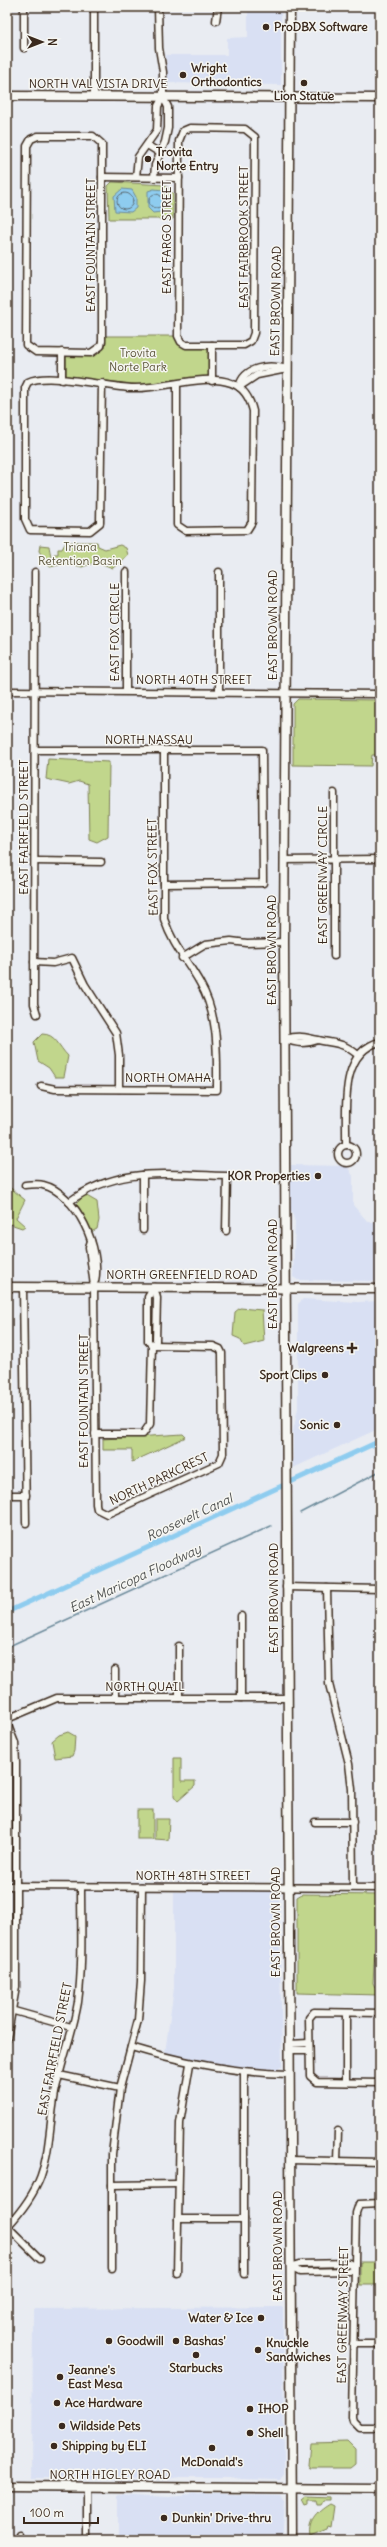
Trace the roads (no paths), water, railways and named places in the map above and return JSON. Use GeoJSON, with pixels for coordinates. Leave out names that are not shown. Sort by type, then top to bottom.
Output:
{"type":"FeatureCollection","features":[{"type":"Feature","properties":{"kind":"main road","name":"EAST BROWN ROAD"},"geometry":{"type":"LineString","coordinates":[[290,7],[284,692],[284,1039],[285,1485],[292,2540]]}},
{"type":"Feature","properties":{"kind":"main road","name":"NORTH VAL VISTA DRIVE"},"geometry":{"type":"LineString","coordinates":[[7,96],[380,98]]}},
{"type":"Feature","properties":{"kind":"main road","name":"NORTH GREENFIELD ROAD"},"geometry":{"type":"LineString","coordinates":[[7,1287],[285,1287],[380,1289]]}},
{"type":"Feature","properties":{"kind":"main road","name":"NORTH HIGLEY ROAD"},"geometry":{"type":"LineString","coordinates":[[7,2486],[380,2489]]}},
{"type":"Feature","properties":{"kind":"street"},"geometry":{"type":"LineString","coordinates":[[24,7],[24,48]]}},
{"type":"Feature","properties":{"kind":"street"},"geometry":{"type":"LineString","coordinates":[[94,7],[94,96]]}},
{"type":"Feature","properties":{"kind":"street"},"geometry":{"type":"LineString","coordinates":[[154,178],[155,165],[168,134],[168,107],[163,97],[158,7]]}},
{"type":"Feature","properties":{"kind":"street"},"geometry":{"type":"LineString","coordinates":[[216,21],[218,7]]}},
{"type":"Feature","properties":{"kind":"street"},"geometry":{"type":"LineString","coordinates":[[136,177],[138,158],[157,130],[158,106],[163,97]]}},
{"type":"Feature","properties":{"kind":"street","name":"EAST FAIRBROOK STREET"},"geometry":{"type":"LineString","coordinates":[[183,131],[190,128],[245,129],[252,132],[256,139],[254,333],[250,342],[242,345],[212,345]]}},
{"type":"Feature","properties":{"kind":"street","name":"EAST FARGO STREET"},"geometry":{"type":"LineString","coordinates":[[183,131],[179,141],[178,333],[181,342],[186,344],[212,345]]}},
{"type":"Feature","properties":{"kind":"street","name":"EAST FOUNTAIN STREET"},"geometry":{"type":"LineString","coordinates":[[38,136],[95,137],[100,140],[103,147],[102,177],[102,341],[97,350],[91,353],[36,352],[29,350],[26,342],[27,143],[31,139],[38,136]]}},
{"type":"Feature","properties":{"kind":"street"},"geometry":{"type":"LineString","coordinates":[[147,146],[160,153]]}},
{"type":"Feature","properties":{"kind":"street"},"geometry":{"type":"LineString","coordinates":[[102,177],[179,178]]}},
{"type":"Feature","properties":{"kind":"street"},"geometry":{"type":"LineString","coordinates":[[212,345],[212,382]]}},
{"type":"Feature","properties":{"kind":"street"},"geometry":{"type":"LineString","coordinates":[[62,352],[62,380]]}},
{"type":"Feature","properties":{"kind":"street"},"geometry":{"type":"LineString","coordinates":[[239,387],[252,374],[269,366],[287,369]]}},
{"type":"Feature","properties":{"kind":"street"},"geometry":{"type":"LineString","coordinates":[[102,384],[100,520],[96,529],[90,531],[36,531],[28,528],[25,523],[25,388],[28,382],[35,380],[62,380],[102,384],[140,389],[177,384],[212,382],[230,383],[239,387],[249,400],[253,411],[252,522],[247,530],[186,531],[179,528],[176,519],[177,384]]}},
{"type":"Feature","properties":{"kind":"street","name":"EAST FAIRFIELD STREET"},"geometry":{"type":"LineString","coordinates":[[35,572],[34,1004],[37,1014]]}},
{"type":"Feature","properties":{"kind":"street","name":"EAST FOX CIRCLE"},"geometry":{"type":"LineString","coordinates":[[126,572],[126,691]]}},
{"type":"Feature","properties":{"kind":"street"},"geometry":{"type":"LineString","coordinates":[[218,572],[219,692]]}},
{"type":"Feature","properties":{"kind":"street","name":"NORTH 40TH STREET"},"geometry":{"type":"LineString","coordinates":[[7,691],[284,692],[380,694]]}},
{"type":"Feature","properties":{"kind":"street","name":"NORTH NASSAU"},"geometry":{"type":"LineString","coordinates":[[35,750],[262,750],[263,884],[164,884]]}},
{"type":"Feature","properties":{"kind":"street","name":"EAST FOX STREET"},"geometry":{"type":"LineString","coordinates":[[164,751],[164,919],[172,941],[200,983],[211,1007],[217,1049],[217,1090]]}},
{"type":"Feature","properties":{"kind":"street","name":"EAST GREENWAY CIRCLE"},"geometry":{"type":"LineString","coordinates":[[334,793],[334,956]]}},
{"type":"Feature","properties":{"kind":"street"},"geometry":{"type":"LineString","coordinates":[[284,860],[380,859]]}},
{"type":"Feature","properties":{"kind":"street"},"geometry":{"type":"LineString","coordinates":[[34,861],[101,862]]}},
{"type":"Feature","properties":{"kind":"street"},"geometry":{"type":"LineString","coordinates":[[182,958],[205,944],[231,940],[247,943],[284,942]]}},
{"type":"Feature","properties":{"kind":"street"},"geometry":{"type":"LineString","coordinates":[[34,962],[52,963],[72,958],[84,985],[116,1033],[119,1055],[119,1089]]}},
{"type":"Feature","properties":{"kind":"street"},"geometry":{"type":"LineString","coordinates":[[284,1039],[294,1043],[310,1043],[318,1040],[341,1043],[358,1055]]}},
{"type":"Feature","properties":{"kind":"street"},"geometry":{"type":"LineString","coordinates":[[346,1145],[347,1087],[350,1072],[358,1055],[368,1046],[380,1042]]}},
{"type":"Feature","properties":{"kind":"street","name":"NORTH OMAHA"},"geometry":{"type":"LineString","coordinates":[[41,1086],[55,1089],[217,1090]]}},
{"type":"Feature","properties":{"kind":"street"},"geometry":{"type":"LineString","coordinates":[[143,1175],[143,1230]]}},
{"type":"Feature","properties":{"kind":"street"},"geometry":{"type":"LineString","coordinates":[[25,1185],[43,1185],[69,1202],[96,1185],[119,1177],[143,1175],[226,1176],[226,1231]]}},
{"type":"Feature","properties":{"kind":"street","name":"EAST FOUNTAIN STREET"},"geometry":{"type":"LineString","coordinates":[[69,1202],[82,1221],[91,1241],[89,1247],[94,1256],[96,1504],[97,1509],[102,1512]]}},
{"type":"Feature","properties":{"kind":"street"},"geometry":{"type":"LineString","coordinates":[[23,1287],[26,1523]]}},
{"type":"Feature","properties":{"kind":"street"},"geometry":{"type":"LineString","coordinates":[[95,1434],[143,1434],[152,1420],[152,1345],[156,1340],[157,1298],[154,1287]]}},
{"type":"Feature","properties":{"kind":"street"},"geometry":{"type":"LineString","coordinates":[[152,1345],[148,1341],[148,1297],[154,1287]]}},
{"type":"Feature","properties":{"kind":"street"},"geometry":{"type":"LineString","coordinates":[[148,1329],[156,1329]]}},
{"type":"Feature","properties":{"kind":"street","name":"NORTH PARKCREST"},"geometry":{"type":"LineString","coordinates":[[102,1512],[112,1513],[219,1463],[222,1458],[222,1353],[217,1346],[152,1345]]}},
{"type":"Feature","properties":{"kind":"street"},"geometry":{"type":"LineString","coordinates":[[7,1495],[26,1495]]}},
{"type":"Feature","properties":{"kind":"street"},"geometry":{"type":"LineString","coordinates":[[286,1587],[380,1589]]}},
{"type":"Feature","properties":{"kind":"street"},"geometry":{"type":"LineString","coordinates":[[327,1588],[329,1684],[349,1764],[353,1822],[353,1888]]}},
{"type":"Feature","properties":{"kind":"street"},"geometry":{"type":"LineString","coordinates":[[241,1616],[241,1698]]}},
{"type":"Feature","properties":{"kind":"street"},"geometry":{"type":"LineString","coordinates":[[179,1646],[179,1698]]}},
{"type":"Feature","properties":{"kind":"street"},"geometry":{"type":"LineString","coordinates":[[115,1670],[115,1698]]}},
{"type":"Feature","properties":{"kind":"street","name":"NORTH QUAIL"},"geometry":{"type":"LineString","coordinates":[[7,1720],[57,1698],[287,1698]]}},
{"type":"Feature","properties":{"kind":"street"},"geometry":{"type":"LineString","coordinates":[[7,1724],[15,1743],[17,1886],[16,1987],[10,2010],[7,2039]]}},
{"type":"Feature","properties":{"kind":"street"},"geometry":{"type":"LineString","coordinates":[[315,1822],[353,1822]]}},
{"type":"Feature","properties":{"kind":"street","name":"NORTH 48TH STREET"},"geometry":{"type":"LineString","coordinates":[[7,1886],[288,1886],[380,1888]]}},
{"type":"Feature","properties":{"kind":"street","name":"EAST FAIRFIELD STREET"},"geometry":{"type":"LineString","coordinates":[[7,2226],[26,2207],[38,2186],[47,2163],[59,2075],[81,1978],[81,1886]]}},
{"type":"Feature","properties":{"kind":"street"},"geometry":{"type":"LineString","coordinates":[[112,2268],[112,2154],[120,2088],[138,2020],[141,1981],[142,1887]]}},
{"type":"Feature","properties":{"kind":"street"},"geometry":{"type":"LineString","coordinates":[[10,2010],[71,2027]]}},
{"type":"Feature","properties":{"kind":"street"},"geometry":{"type":"LineString","coordinates":[[380,2013],[314,2012],[311,2015],[309,2047],[310,2076],[312,2080],[380,2083]]}},
{"type":"Feature","properties":{"kind":"street"},"geometry":{"type":"LineString","coordinates":[[346,2013],[346,2082]]}},
{"type":"Feature","properties":{"kind":"street"},"geometry":{"type":"LineString","coordinates":[[131,2046],[190,2064],[244,2073],[289,2074]]}},
{"type":"Feature","properties":{"kind":"street"},"geometry":{"type":"LineString","coordinates":[[289,2047],[309,2047]]}},
{"type":"Feature","properties":{"kind":"street"},"geometry":{"type":"LineString","coordinates":[[177,2273],[180,2122],[190,2064]]}},
{"type":"Feature","properties":{"kind":"street"},"geometry":{"type":"LineString","coordinates":[[244,2073],[244,2274]]}},
{"type":"Feature","properties":{"kind":"street"},"geometry":{"type":"LineString","coordinates":[[59,2075],[120,2088]]}},
{"type":"Feature","properties":{"kind":"street"},"geometry":{"type":"LineString","coordinates":[[337,2161],[338,2131]]}},
{"type":"Feature","properties":{"kind":"street"},"geometry":{"type":"LineString","coordinates":[[290,2160],[380,2162]]}},
{"type":"Feature","properties":{"kind":"street"},"geometry":{"type":"LineString","coordinates":[[112,2185],[178,2184]]}},
{"type":"Feature","properties":{"kind":"street","name":"EAST GREENWAY STREET"},"geometry":{"type":"LineString","coordinates":[[380,2203],[362,2203],[357,2206],[354,2267],[352,2417],[356,2425],[380,2427]]}},
{"type":"Feature","properties":{"kind":"street"},"geometry":{"type":"LineString","coordinates":[[178,2219],[244,2219]]}},
{"type":"Feature","properties":{"kind":"street"},"geometry":{"type":"LineString","coordinates":[[7,2226],[40,2260]]}},
{"type":"Feature","properties":{"kind":"street"},"geometry":{"type":"LineString","coordinates":[[290,2267],[300,2264],[348,2263],[354,2267]]}},
{"type":"Feature","properties":{"kind":"street"},"geometry":{"type":"LineString","coordinates":[[353,2344],[380,2344]]}},
{"type":"Feature","properties":{"kind":"street"},"geometry":{"type":"LineString","coordinates":[[87,2486],[87,2540]]}},
{"type":"Feature","properties":{"kind":"water"},"geometry":{"type":"Polygon","coordinates":[[[122,189],[132,190],[136,197],[136,208],[131,212],[115,211],[114,196],[122,189]]]}},
{"type":"Feature","properties":{"kind":"water"},"geometry":{"type":"Polygon","coordinates":[[[154,189],[163,190],[165,207],[161,212],[153,213],[148,208],[148,191],[154,189]]]}},
{"type":"Feature","properties":{"kind":"waterway","name":"Roosevelt Canal"},"geometry":{"type":"LineString","coordinates":[[7,1612],[380,1441]]}},
{"type":"Feature","properties":{"kind":"waterway","name":"East Maricopa Floodway"},"geometry":{"type":"LineString","coordinates":[[300,1513],[380,1471]]}},
{"type":"Feature","properties":{"kind":"waterway","name":"East Maricopa Floodway"},"geometry":{"type":"LineString","coordinates":[[7,1647],[271,1526]]}},
{"type":"Feature","properties":{"kind":"place","name":"ProDBX Software"},"geometry":{"type":"Point","coordinates":[266,27]}},
{"type":"Feature","properties":{"kind":"place","name":"Wright Orthodontics"},"geometry":{"type":"Point","coordinates":[183,75]}},
{"type":"Feature","properties":{"kind":"place","name":"Lion Statue"},"geometry":{"type":"Point","coordinates":[304,83]}},
{"type":"Feature","properties":{"kind":"place","name":"Trovita Norte Entry"},"geometry":{"type":"Point","coordinates":[148,159]}},
{"type":"Feature","properties":{"kind":"place","name":"KOR Properties"},"geometry":{"type":"Point","coordinates":[318,1176]}},
{"type":"Feature","properties":{"kind":"place","name":"Walgreens"},"geometry":{"type":"Point","coordinates":[352,1348]}},
{"type":"Feature","properties":{"kind":"place","name":"Sport Clips"},"geometry":{"type":"Point","coordinates":[325,1375]}},
{"type":"Feature","properties":{"kind":"place","name":"Sonic"},"geometry":{"type":"Point","coordinates":[337,1425]}},
{"type":"Feature","properties":{"kind":"place","name":"Water & Ice"},"geometry":{"type":"Point","coordinates":[261,2318]}},
{"type":"Feature","properties":{"kind":"place","name":"Goodwill"},"geometry":{"type":"Point","coordinates":[109,2341]}},
{"type":"Feature","properties":{"kind":"place","name":"Bashas'"},"geometry":{"type":"Point","coordinates":[176,2341]}},
{"type":"Feature","properties":{"kind":"place","name":"Knuckle Sandwiches"},"geometry":{"type":"Point","coordinates":[258,2350]}},
{"type":"Feature","properties":{"kind":"place","name":"Starbucks"},"geometry":{"type":"Point","coordinates":[196,2355]}},
{"type":"Feature","properties":{"kind":"place","name":"Jeanne's East Mesa"},"geometry":{"type":"Point","coordinates":[60,2377]}},
{"type":"Feature","properties":{"kind":"place","name":"Ace Hardware"},"geometry":{"type":"Point","coordinates":[57,2403]}},
{"type":"Feature","properties":{"kind":"place","name":"IHOP"},"geometry":{"type":"Point","coordinates":[250,2409]}},
{"type":"Feature","properties":{"kind":"place","name":"Wildside Pets"},"geometry":{"type":"Point","coordinates":[62,2426]}},
{"type":"Feature","properties":{"kind":"place","name":"Shell"},"geometry":{"type":"Point","coordinates":[250,2433]}},
{"type":"Feature","properties":{"kind":"place","name":"Shipping by ELI"},"geometry":{"type":"Point","coordinates":[54,2446]}},
{"type":"Feature","properties":{"kind":"place","name":"McDonald's"},"geometry":{"type":"Point","coordinates":[212,2448]}},
{"type":"Feature","properties":{"kind":"place","name":"Dunkin' Drive-thru"},"geometry":{"type":"Point","coordinates":[164,2518]}},
{"type":"Feature","properties":{"kind":"park label","name":"Trovita Norte Park"},"geometry":{"type":"Point","coordinates":[138,360]}},
{"type":"Feature","properties":{"kind":"park label","name":"Triana Retention Basin"},"geometry":{"type":"Point","coordinates":[80,554]}}]}
